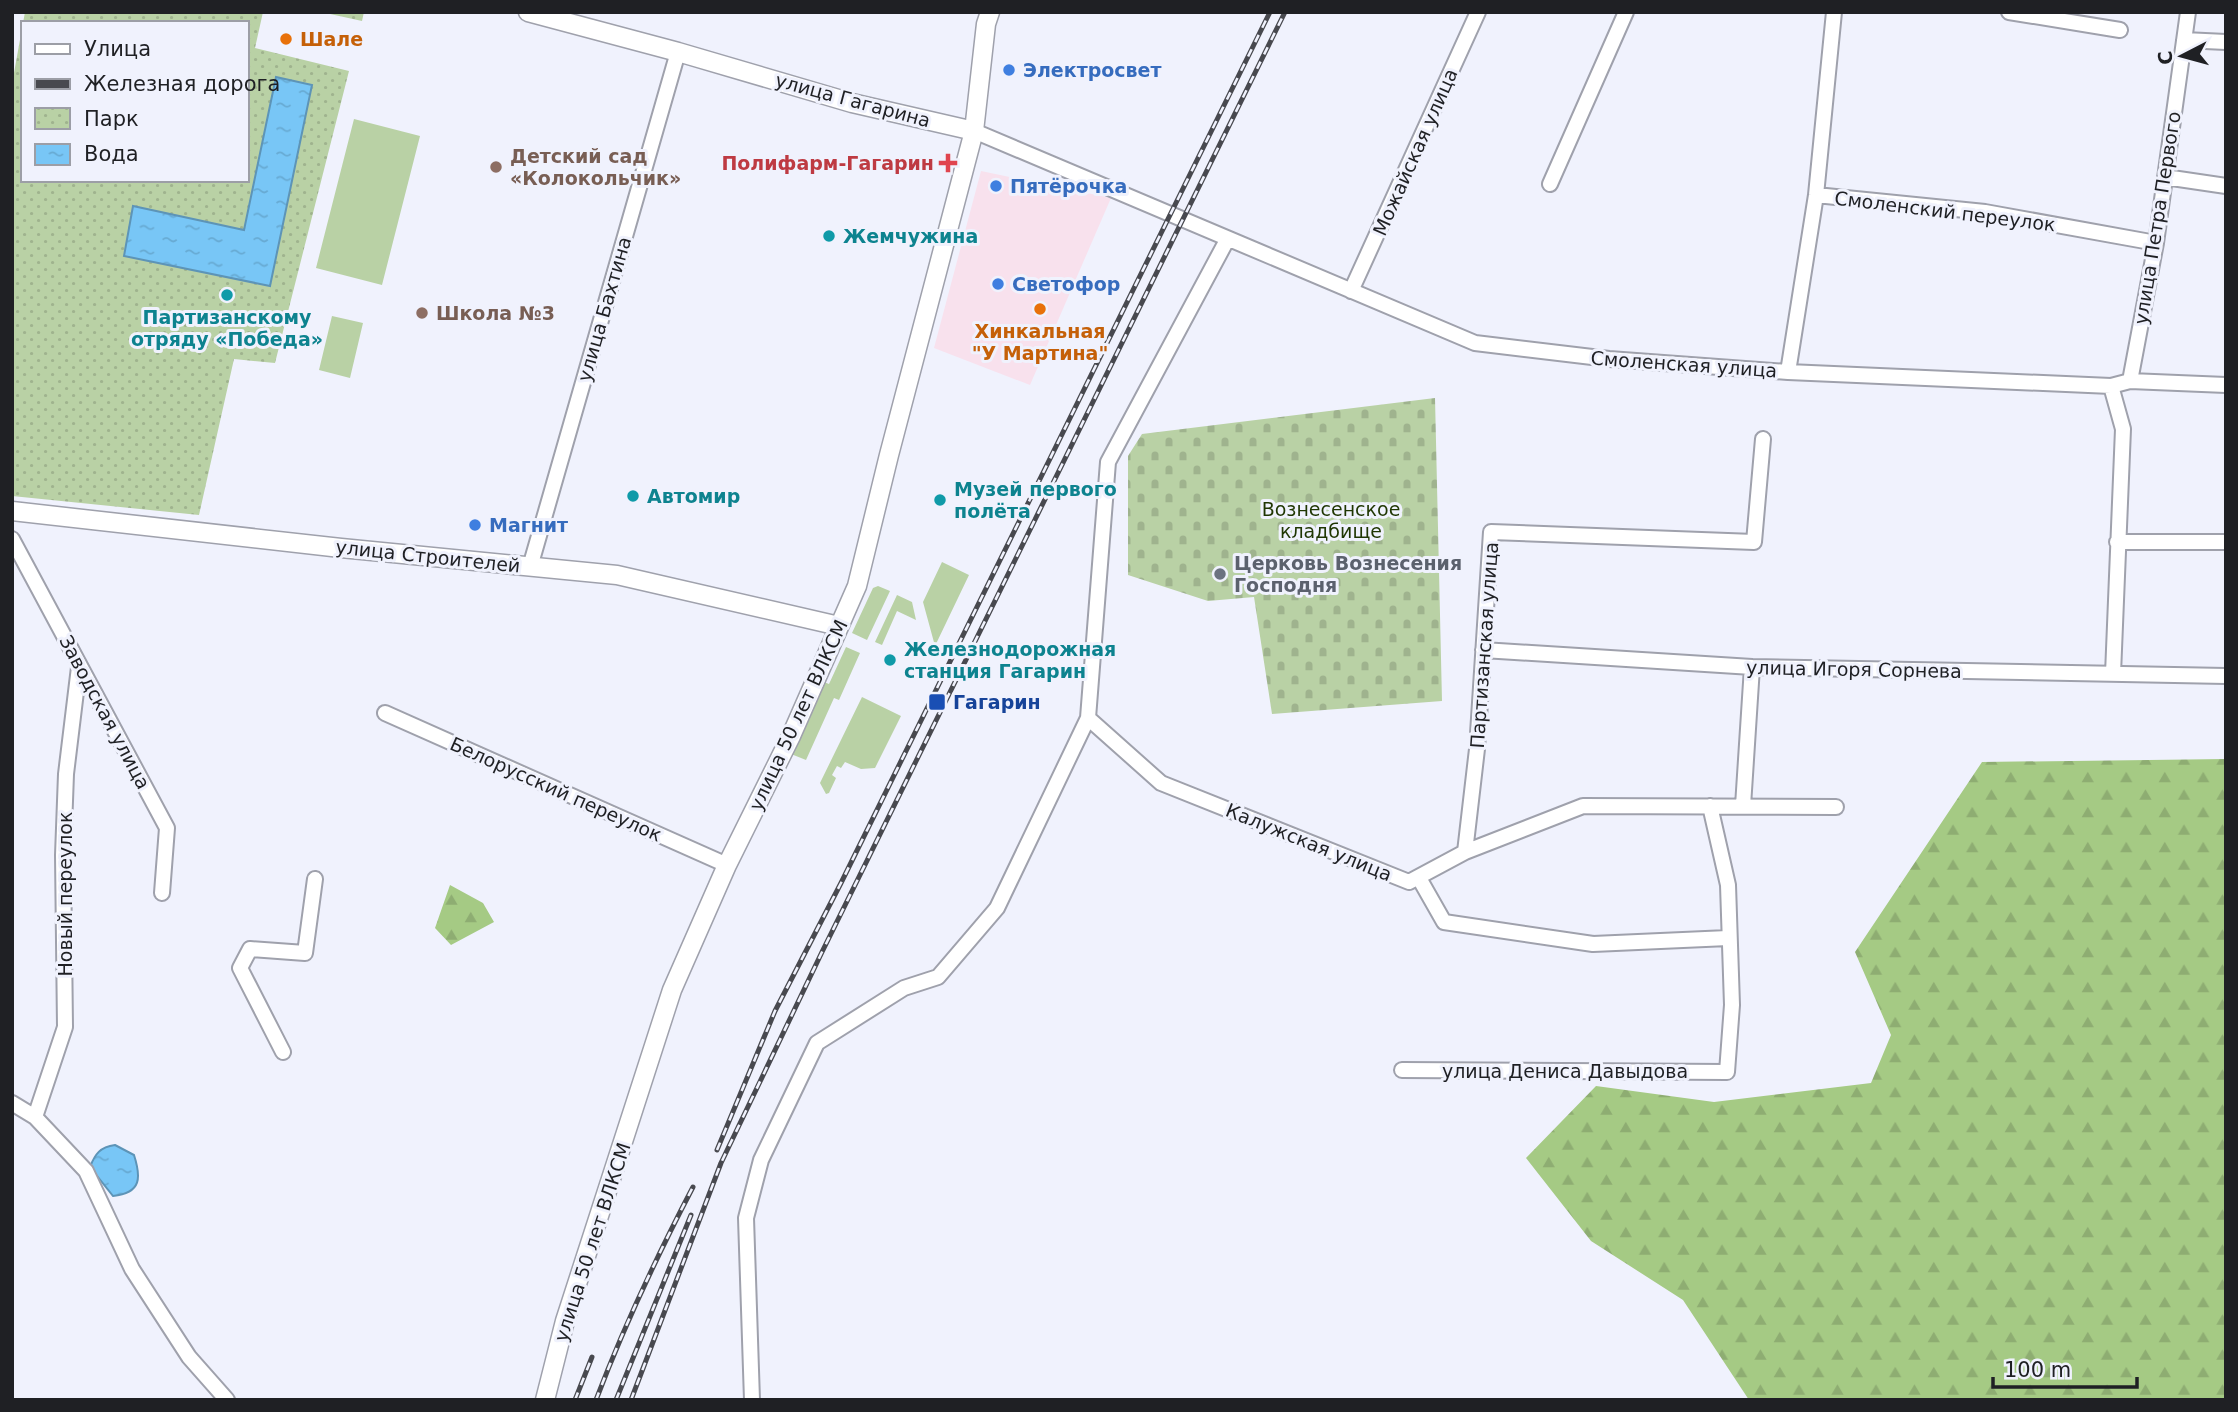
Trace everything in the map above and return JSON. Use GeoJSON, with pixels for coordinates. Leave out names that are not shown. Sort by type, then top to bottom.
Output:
{"type":"FeatureCollection","features":[{"type":"Feature","properties":{"kind":"main road","name":"улица Гагарина"},"geometry":{"type":"LineString","coordinates":[[528,12],[852,103],[974,131]]}},
{"type":"Feature","properties":{"kind":"main road","name":"улица 50 лет ВЛКСМ"},"geometry":{"type":"LineString","coordinates":[[545,1400],[565,1321],[672,990],[727,865],[791,736],[858,586],[889,454],[974,131],[986,24],[990,12]]}},
{"type":"Feature","properties":{"kind":"main road","name":"улица Строителей"},"geometry":{"type":"LineString","coordinates":[[12,511],[617,575],[839,626]]}},
{"type":"Feature","properties":{"kind":"street","name":"Можайская улица"},"geometry":{"type":"LineString","coordinates":[[1352,291],[1478,12]]}},
{"type":"Feature","properties":{"kind":"street"},"geometry":{"type":"LineString","coordinates":[[1550,184],[1626,12]]}},
{"type":"Feature","properties":{"kind":"street","name":"Смоленский переулок"},"geometry":{"type":"LineString","coordinates":[[1788,372],[1816,195],[1834,12]]}},
{"type":"Feature","properties":{"kind":"street"},"geometry":{"type":"LineString","coordinates":[[2009,12],[2120,30]]}},
{"type":"Feature","properties":{"kind":"street","name":"улица Петра Первого"},"geometry":{"type":"LineString","coordinates":[[2130,381],[2156,243],[2188,12]]}},
{"type":"Feature","properties":{"kind":"street"},"geometry":{"type":"LineString","coordinates":[[2184,40],[2226,42]]}},
{"type":"Feature","properties":{"kind":"street","name":"улица Бахтина"},"geometry":{"type":"LineString","coordinates":[[530,567],[678,52]]}},
{"type":"Feature","properties":{"kind":"street","name":"улица Гагарина"},"geometry":{"type":"LineString","coordinates":[[974,131],[1169,215]]}},
{"type":"Feature","properties":{"kind":"street"},"geometry":{"type":"LineString","coordinates":[[2165,177],[2226,186]]}},
{"type":"Feature","properties":{"kind":"street","name":"Смоленский переулок"},"geometry":{"type":"LineString","coordinates":[[1816,195],[1985,212],[2156,243]]}},
{"type":"Feature","properties":{"kind":"street","name":"Смоленская улица"},"geometry":{"type":"LineString","coordinates":[[1169,215],[1475,343],[1522,351],[1788,372],[2111,386],[2130,381],[2226,385]]}},
{"type":"Feature","properties":{"kind":"street"},"geometry":{"type":"LineString","coordinates":[[752,1400],[748,1350],[746,1218],[761,1160],[817,1043],[904,989],[938,977],[997,908],[1088,718],[1108,462],[1227,240]]}},
{"type":"Feature","properties":{"kind":"street"},"geometry":{"type":"LineString","coordinates":[[2111,386],[2123,429],[2113,674]]}},
{"type":"Feature","properties":{"kind":"street","name":"Партизанская улица"},"geometry":{"type":"LineString","coordinates":[[1465,852],[1477,749],[1491,531],[1754,542],[1763,439]]}},
{"type":"Feature","properties":{"kind":"street","name":"Заводская улица"},"geometry":{"type":"LineString","coordinates":[[12,539],[167,828],[162,893]]}},
{"type":"Feature","properties":{"kind":"street"},"geometry":{"type":"LineString","coordinates":[[2117,542],[2226,542]]}},
{"type":"Feature","properties":{"kind":"street","name":"улица Игоря Сорнева"},"geometry":{"type":"LineString","coordinates":[[1483,650],[1752,667],[2226,677]]}},
{"type":"Feature","properties":{"kind":"street","name":"Новый переулок"},"geometry":{"type":"LineString","coordinates":[[35,1117],[65,1027],[66,774],[79,667]]}},
{"type":"Feature","properties":{"kind":"street"},"geometry":{"type":"LineString","coordinates":[[1743,806],[1752,667]]}},
{"type":"Feature","properties":{"kind":"street","name":"Белорусский переулок"},"geometry":{"type":"LineString","coordinates":[[385,713],[727,865]]}},
{"type":"Feature","properties":{"kind":"street","name":"Калужская улица"},"geometry":{"type":"LineString","coordinates":[[1088,718],[1161,783],[1409,882],[1465,852],[1583,806],[1836,807]]}},
{"type":"Feature","properties":{"kind":"street"},"geometry":{"type":"LineString","coordinates":[[1419,878],[1444,922],[1594,944],[1728,938],[1728,885],[1710,806]]}},
{"type":"Feature","properties":{"kind":"street"},"geometry":{"type":"LineString","coordinates":[[282,1052],[240,968],[250,949],[305,953],[315,879]]}},
{"type":"Feature","properties":{"kind":"street","name":"улица Дениса Давыдова"},"geometry":{"type":"LineString","coordinates":[[1402,1070],[1727,1072],[1732,1005],[1728,938]]}},
{"type":"Feature","properties":{"kind":"street"},"geometry":{"type":"LineString","coordinates":[[12,1102],[35,1117],[86,1171],[132,1269],[189,1357],[227,1400]]}},
{"type":"Feature","properties":{"kind":"shaded area"},"geometry":{"type":"Polygon","coordinates":[[[981,171],[1111,198],[1030,385],[934,348],[981,171]]]}},
{"type":"Feature","properties":{"kind":"green space"},"geometry":{"type":"Polygon","coordinates":[[[25,12],[263,12],[255,48],[349,71],[275,363],[234,359],[199,515],[12,496],[12,84],[21,34],[21,182],[248,182],[248,21],[23,21],[25,12]]]}},
{"type":"Feature","properties":{"kind":"green space"},"geometry":{"type":"Polygon","coordinates":[[[321,12],[364,12],[362,21],[321,12]]]}},
{"type":"Feature","properties":{"kind":"green space"},"geometry":{"type":"Polygon","coordinates":[[[354,119],[420,136],[382,285],[316,268],[354,119]]]}},
{"type":"Feature","properties":{"kind":"green space"},"geometry":{"type":"Polygon","coordinates":[[[332,316],[363,323],[350,378],[319,370],[332,316]]]}},
{"type":"Feature","properties":{"kind":"green space","name":"Вознесенское кладбище"},"geometry":{"type":"Polygon","coordinates":[[[1435,398],[1442,701],[1272,714],[1254,597],[1208,601],[1128,575],[1128,456],[1142,434],[1435,398]]]}},
{"type":"Feature","properties":{"kind":"green space"},"geometry":{"type":"Polygon","coordinates":[[[942,562],[969,575],[935,646],[923,602],[942,562]]]}},
{"type":"Feature","properties":{"kind":"green space"},"geometry":{"type":"Polygon","coordinates":[[[878,586],[890,591],[867,640],[852,633],[873,588],[878,586]]]}},
{"type":"Feature","properties":{"kind":"green space"},"geometry":{"type":"Polygon","coordinates":[[[897,595],[912,602],[916,620],[897,611],[882,645],[875,642],[897,595]]]}},
{"type":"Feature","properties":{"kind":"green space"},"geometry":{"type":"Polygon","coordinates":[[[846,647],[860,653],[839,700],[834,698],[806,760],[791,754],[824,682],[829,684],[846,647]]]}},
{"type":"Feature","properties":{"kind":"green space"},"geometry":{"type":"Polygon","coordinates":[[[862,697],[901,716],[875,768],[861,769],[845,762],[841,768],[837,766],[832,775],[836,778],[826,794],[820,783],[862,697]]]}},
{"type":"Feature","properties":{"kind":"green space"},"geometry":{"type":"Polygon","coordinates":[[[2226,759],[2226,1400],[1749,1400],[1683,1300],[1591,1241],[1526,1158],[1596,1086],[1714,1102],[1871,1083],[1891,1035],[1855,952],[1982,762],[2226,759]]]}},
{"type":"Feature","properties":{"kind":"green space"},"geometry":{"type":"Polygon","coordinates":[[[450,885],[483,903],[494,922],[451,945],[435,928],[450,885]]]}},
{"type":"Feature","properties":{"kind":"water"},"geometry":{"type":"Polygon","coordinates":[[[276,77],[312,85],[270,286],[124,256],[133,206],[244,230],[276,77]]]}},
{"type":"Feature","properties":{"kind":"water"},"geometry":{"type":"Polygon","coordinates":[[[115,1145],[134,1155],[138,1177],[134,1188],[113,1196],[90,1167],[99,1152],[105,1147],[115,1145]]]}},
{"type":"Feature","properties":{"kind":"railway"},"geometry":{"type":"LineString","coordinates":[[717,1150],[775,1011],[841,883],[1270,12]]}},
{"type":"Feature","properties":{"kind":"railway"},"geometry":{"type":"LineString","coordinates":[[631,1400],[721,1163],[822,952],[1285,12]]}},
{"type":"Feature","properties":{"kind":"railway"},"geometry":{"type":"LineString","coordinates":[[596,1400],[642,1292],[693,1187]]}},
{"type":"Feature","properties":{"kind":"railway"},"geometry":{"type":"LineString","coordinates":[[616,1400],[691,1215]]}},
{"type":"Feature","properties":{"kind":"railway"},"geometry":{"type":"LineString","coordinates":[[575,1400],[592,1357]]}},
{"type":"Feature","properties":{"kind":"place","name":"Шале"},"geometry":{"type":"Point","coordinates":[286,39]}},
{"type":"Feature","properties":{"kind":"place","name":"Электросвет"},"geometry":{"type":"Point","coordinates":[1009,70]}},
{"type":"Feature","properties":{"kind":"place","name":"Полифарм-Гагарин"},"geometry":{"type":"Point","coordinates":[948,163]}},
{"type":"Feature","properties":{"kind":"place","name":"Детский сад «Колокольчик»"},"geometry":{"type":"Point","coordinates":[496,167]}},
{"type":"Feature","properties":{"kind":"place","name":"Пятёрочка"},"geometry":{"type":"Point","coordinates":[996,186]}},
{"type":"Feature","properties":{"kind":"place","name":"Жемчужина"},"geometry":{"type":"Point","coordinates":[829,236]}},
{"type":"Feature","properties":{"kind":"place","name":"Светофор"},"geometry":{"type":"Point","coordinates":[998,284]}},
{"type":"Feature","properties":{"kind":"place","name":"Партизанскому отряду «Победа»"},"geometry":{"type":"Point","coordinates":[227,295]}},
{"type":"Feature","properties":{"kind":"place","name":"Хинкальная \"У Мартина\""},"geometry":{"type":"Point","coordinates":[1040,309]}},
{"type":"Feature","properties":{"kind":"place","name":"Школа №3"},"geometry":{"type":"Point","coordinates":[422,313]}},
{"type":"Feature","properties":{"kind":"place","name":"Автомир"},"geometry":{"type":"Point","coordinates":[633,496]}},
{"type":"Feature","properties":{"kind":"place","name":"Музей первого полёта"},"geometry":{"type":"Point","coordinates":[940,500]}},
{"type":"Feature","properties":{"kind":"place","name":"Магнит"},"geometry":{"type":"Point","coordinates":[475,525]}},
{"type":"Feature","properties":{"kind":"place","name":"Церковь Вознесения Господня"},"geometry":{"type":"Point","coordinates":[1220,574]}},
{"type":"Feature","properties":{"kind":"place","name":"Железнодорожная станция Гагарин"},"geometry":{"type":"Point","coordinates":[890,660]}},
{"type":"Feature","properties":{"kind":"place","name":"Гагарин"},"geometry":{"type":"Point","coordinates":[937,702]}}]}
